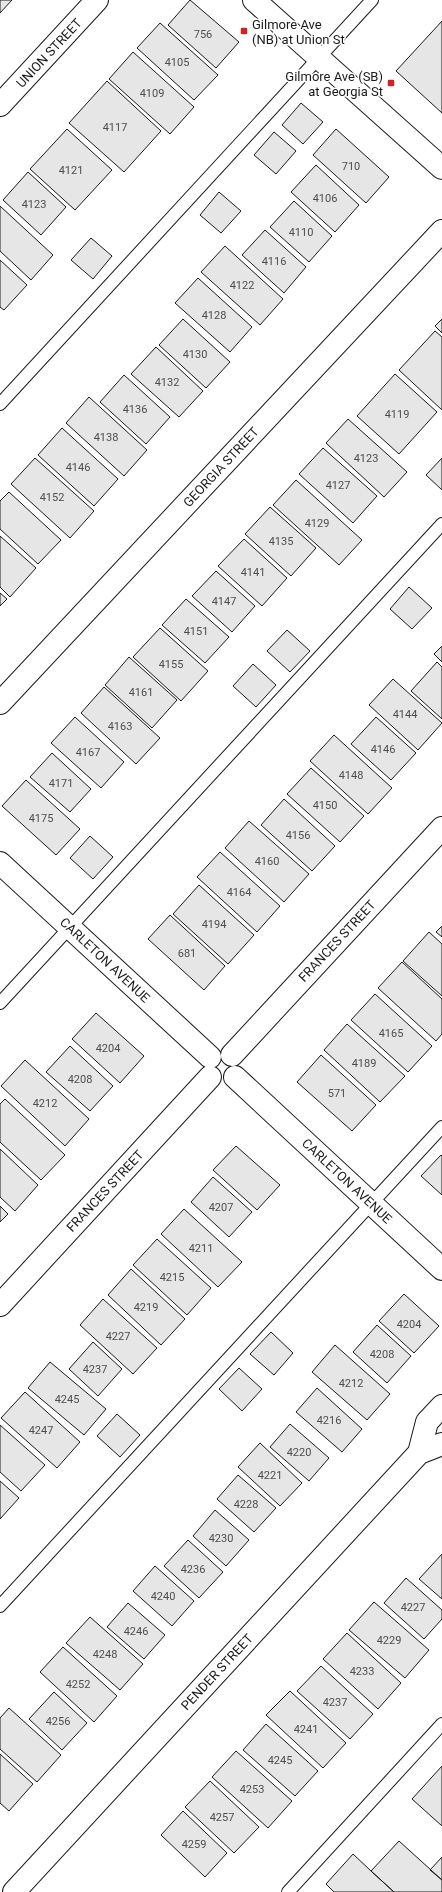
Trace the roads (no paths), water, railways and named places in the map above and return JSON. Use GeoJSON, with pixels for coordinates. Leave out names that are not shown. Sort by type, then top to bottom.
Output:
{"type":"FeatureCollection","features":[{"type":"Feature","properties":{"kind":"street","name":"UNION STREET"},"geometry":{"type":"LineString","coordinates":[[0,106],[97,0]]}},
{"type":"Feature","properties":{"kind":"street"},"geometry":{"type":"LineString","coordinates":[[254,0],[442,168]]}},
{"type":"Feature","properties":{"kind":"street","name":"GEORGIA STREET"},"geometry":{"type":"LineString","coordinates":[[0,703],[442,231]]}},
{"type":"Feature","properties":{"kind":"street","name":"FRANCES STREET"},"geometry":{"type":"LineString","coordinates":[[232,1054],[442,828]]}},
{"type":"Feature","properties":{"kind":"street","name":"CARLETON AVENUE"},"geometry":{"type":"LineString","coordinates":[[0,863],[69,927],[210,1067]]}},
{"type":"Feature","properties":{"kind":"street"},"geometry":{"type":"LineString","coordinates":[[223,1051],[232,1054],[238,1068],[235,1077],[222,1083],[214,1081],[210,1067],[218,1052],[223,1051]]}},
{"type":"Feature","properties":{"kind":"street","name":"FRANCES STREET"},"geometry":{"type":"LineString","coordinates":[[0,1305],[210,1067]]}},
{"type":"Feature","properties":{"kind":"street","name":"CARLETON AVENUE"},"geometry":{"type":"LineString","coordinates":[[235,1077],[442,1269]]}},
{"type":"Feature","properties":{"kind":"street"},"geometry":{"type":"LineString","coordinates":[[420,1452],[426,1422],[442,1406]]}},
{"type":"Feature","properties":{"kind":"street","name":"PENDER STREET"},"geometry":{"type":"LineString","coordinates":[[14,1892],[420,1452],[442,1444]]}},
{"type":"Feature","properties":{"kind":"lane"},"geometry":{"type":"LineString","coordinates":[[0,404],[372,0]]}},
{"type":"Feature","properties":{"kind":"lane"},"geometry":{"type":"LineString","coordinates":[[0,1003],[442,524]]}},
{"type":"Feature","properties":{"kind":"lane"},"geometry":{"type":"LineString","coordinates":[[0,1606],[442,1127]]}},
{"type":"Feature","properties":{"kind":"lane"},"geometry":{"type":"LineString","coordinates":[[288,1892],[442,1724]]}},
{"type":"Feature","properties":{"kind":"place","name":"Gilmore Ave (NB) at Union St"},"geometry":{"type":"Point","coordinates":[244,31]}},
{"type":"Feature","properties":{"kind":"place","name":"Gilmore Ave (SB) at Georgia St"},"geometry":{"type":"Point","coordinates":[391,83]}}]}
